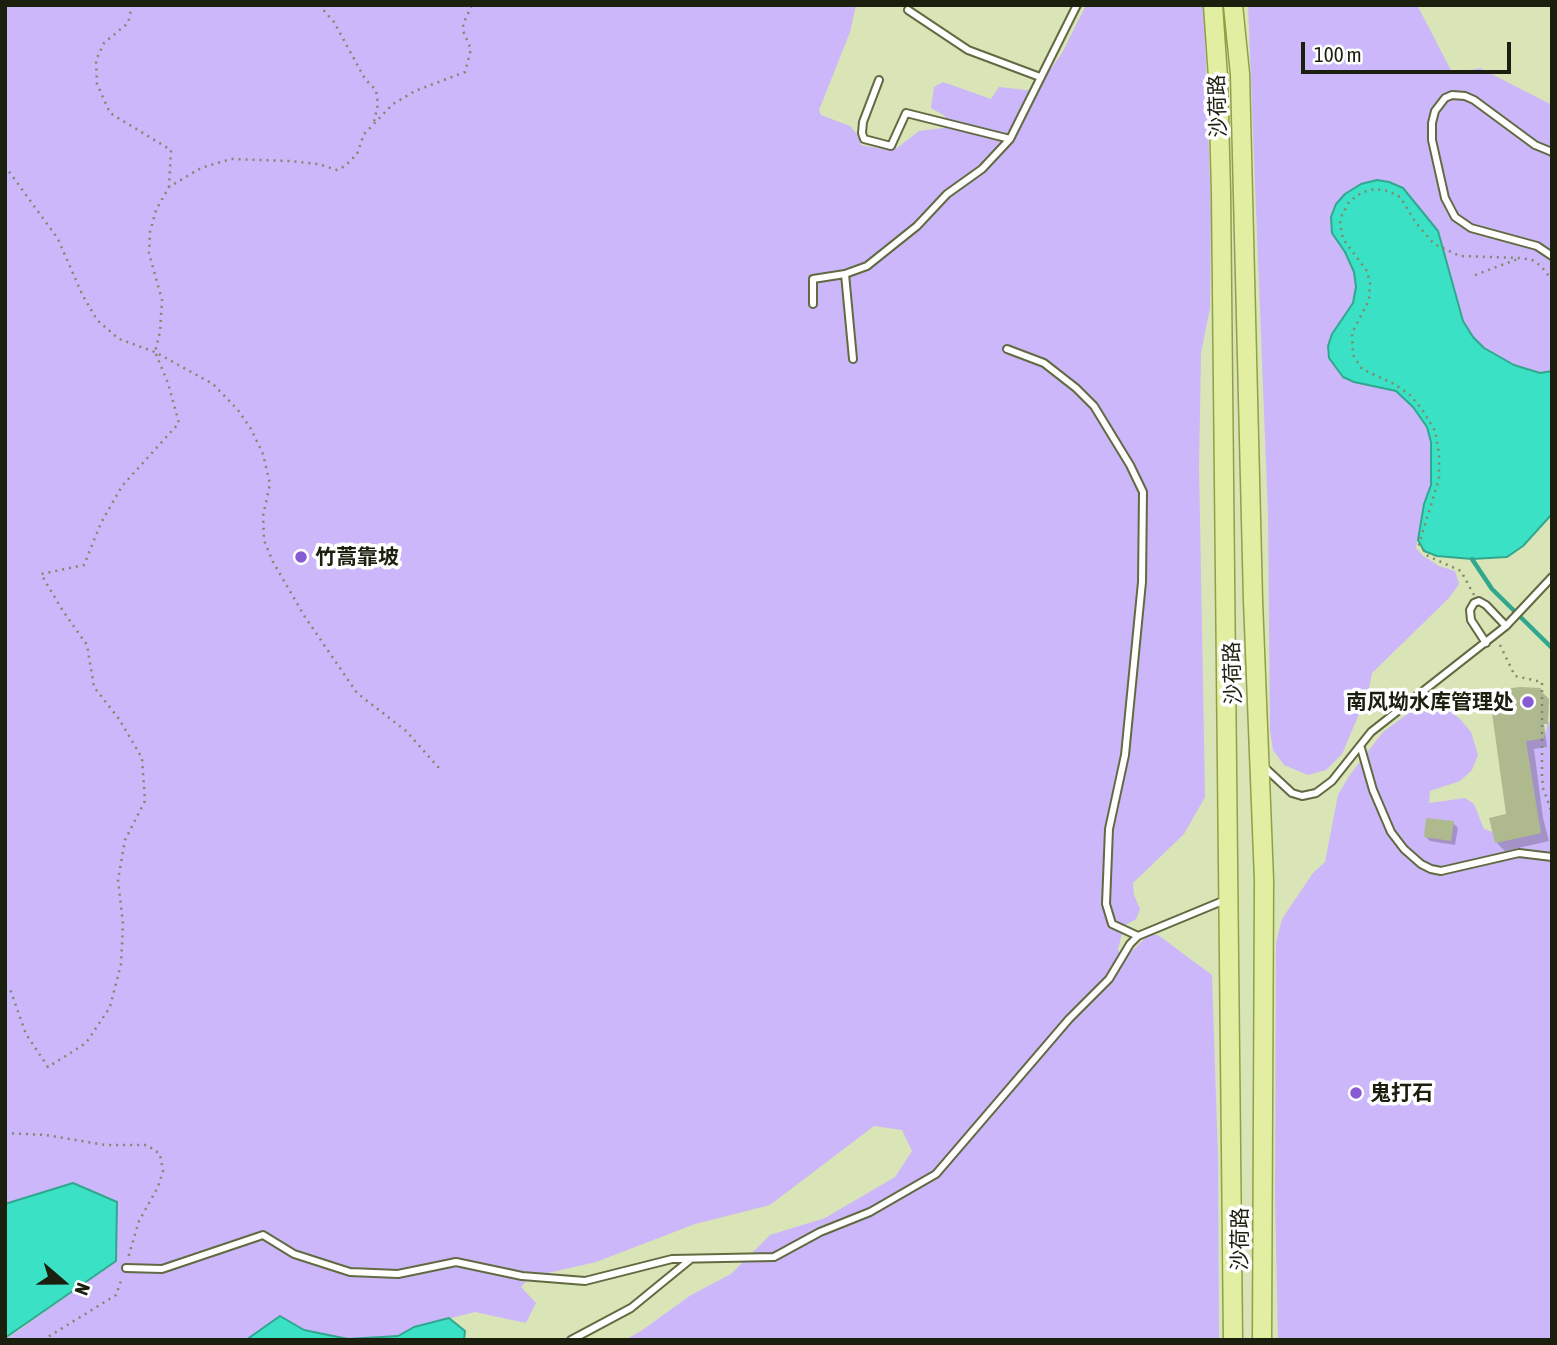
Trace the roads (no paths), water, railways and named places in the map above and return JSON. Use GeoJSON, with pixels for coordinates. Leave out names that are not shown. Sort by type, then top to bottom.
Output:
{"type":"FeatureCollection","features":[{"type":"Feature","properties":{"kind":"main road","name":"沙荷路"},"geometry":{"type":"LineString","coordinates":[[1213,5],[1221,193],[1233,1340]]}},
{"type":"Feature","properties":{"kind":"main road","name":"沙荷路"},"geometry":{"type":"LineString","coordinates":[[1233,5],[1240,74],[1253,600],[1264,880],[1262,1340]]}},
{"type":"Feature","properties":{"kind":"lane"},"geometry":{"type":"LineString","coordinates":[[813,304],[813,279],[845,274],[867,266],[917,226],[947,194],[982,169],[1010,139],[1077,5]]}},
{"type":"Feature","properties":{"kind":"lane"},"geometry":{"type":"LineString","coordinates":[[908,10],[968,50],[1040,77]]}},
{"type":"Feature","properties":{"kind":"lane"},"geometry":{"type":"LineString","coordinates":[[879,80],[863,122],[864,139],[891,146],[906,113],[1010,139]]}},
{"type":"Feature","properties":{"kind":"lane"},"geometry":{"type":"LineString","coordinates":[[1552,152],[1535,145],[1465,96],[1444,98],[1435,111],[1432,140],[1445,198],[1455,217],[1471,228],[1537,246],[1552,256]]}},
{"type":"Feature","properties":{"kind":"lane"},"geometry":{"type":"LineString","coordinates":[[845,274],[853,359]]}},
{"type":"Feature","properties":{"kind":"lane"},"geometry":{"type":"LineString","coordinates":[[1007,349],[1044,363],[1094,406],[1143,492],[1142,582],[1125,755],[1109,829],[1106,904],[1112,924],[1138,936]]}},
{"type":"Feature","properties":{"kind":"lane"},"geometry":{"type":"LineString","coordinates":[[1260,764],[1287,790],[1297,795],[1316,793],[1332,781],[1361,748],[1371,732],[1506,626],[1552,577]]}},
{"type":"Feature","properties":{"kind":"lane"},"geometry":{"type":"LineString","coordinates":[[1486,643],[1470,615],[1471,606],[1476,601],[1490,608],[1506,626]]}},
{"type":"Feature","properties":{"kind":"lane"},"geometry":{"type":"LineString","coordinates":[[1361,748],[1377,801],[1391,832],[1404,849],[1421,864],[1441,871],[1519,853],[1552,857]]}},
{"type":"Feature","properties":{"kind":"lane"},"geometry":{"type":"LineString","coordinates":[[126,1268],[162,1269],[263,1235],[294,1254],[350,1272],[398,1274],[456,1262],[522,1276],[585,1281],[672,1259],[774,1257],[820,1232],[870,1212],[936,1174],[1069,1018],[1109,979],[1130,944],[1138,936],[1230,898]]}},
{"type":"Feature","properties":{"kind":"lane"},"geometry":{"type":"LineString","coordinates":[[571,1340],[631,1308],[691,1259]]}},
{"type":"Feature","properties":{"kind":"water"},"geometry":{"type":"Polygon","coordinates":[[[1377,180],[1403,188],[1438,231],[1463,321],[1473,337],[1484,348],[1514,365],[1540,373],[1552,371],[1552,514],[1523,546],[1507,557],[1472,559],[1437,556],[1424,551],[1418,540],[1424,504],[1431,485],[1431,442],[1427,427],[1413,407],[1396,391],[1343,377],[1329,358],[1328,346],[1332,334],[1353,303],[1356,287],[1354,272],[1332,233],[1331,217],[1336,204],[1345,194],[1361,184],[1377,180]]]}},
{"type":"Feature","properties":{"kind":"water"},"geometry":{"type":"Polygon","coordinates":[[[73,1183],[117,1202],[116,1261],[5,1338],[5,1204],[73,1183]]]}},
{"type":"Feature","properties":{"kind":"water"},"geometry":{"type":"Polygon","coordinates":[[[280,1316],[304,1330],[348,1339],[398,1336],[414,1327],[449,1318],[465,1331],[464,1340],[246,1340],[280,1316]]]}},
{"type":"Feature","properties":{"kind":"waterway"},"geometry":{"type":"LineString","coordinates":[[1472,559],[1492,589],[1552,648]]}},
{"type":"Feature","properties":{"kind":"place","name":"竹蒿靠坡"},"geometry":{"type":"Point","coordinates":[301,557]}},
{"type":"Feature","properties":{"kind":"place","name":"南风坳水库管理处"},"geometry":{"type":"Point","coordinates":[1528,702]}},
{"type":"Feature","properties":{"kind":"place","name":"鬼打石"},"geometry":{"type":"Point","coordinates":[1356,1093]}}]}
